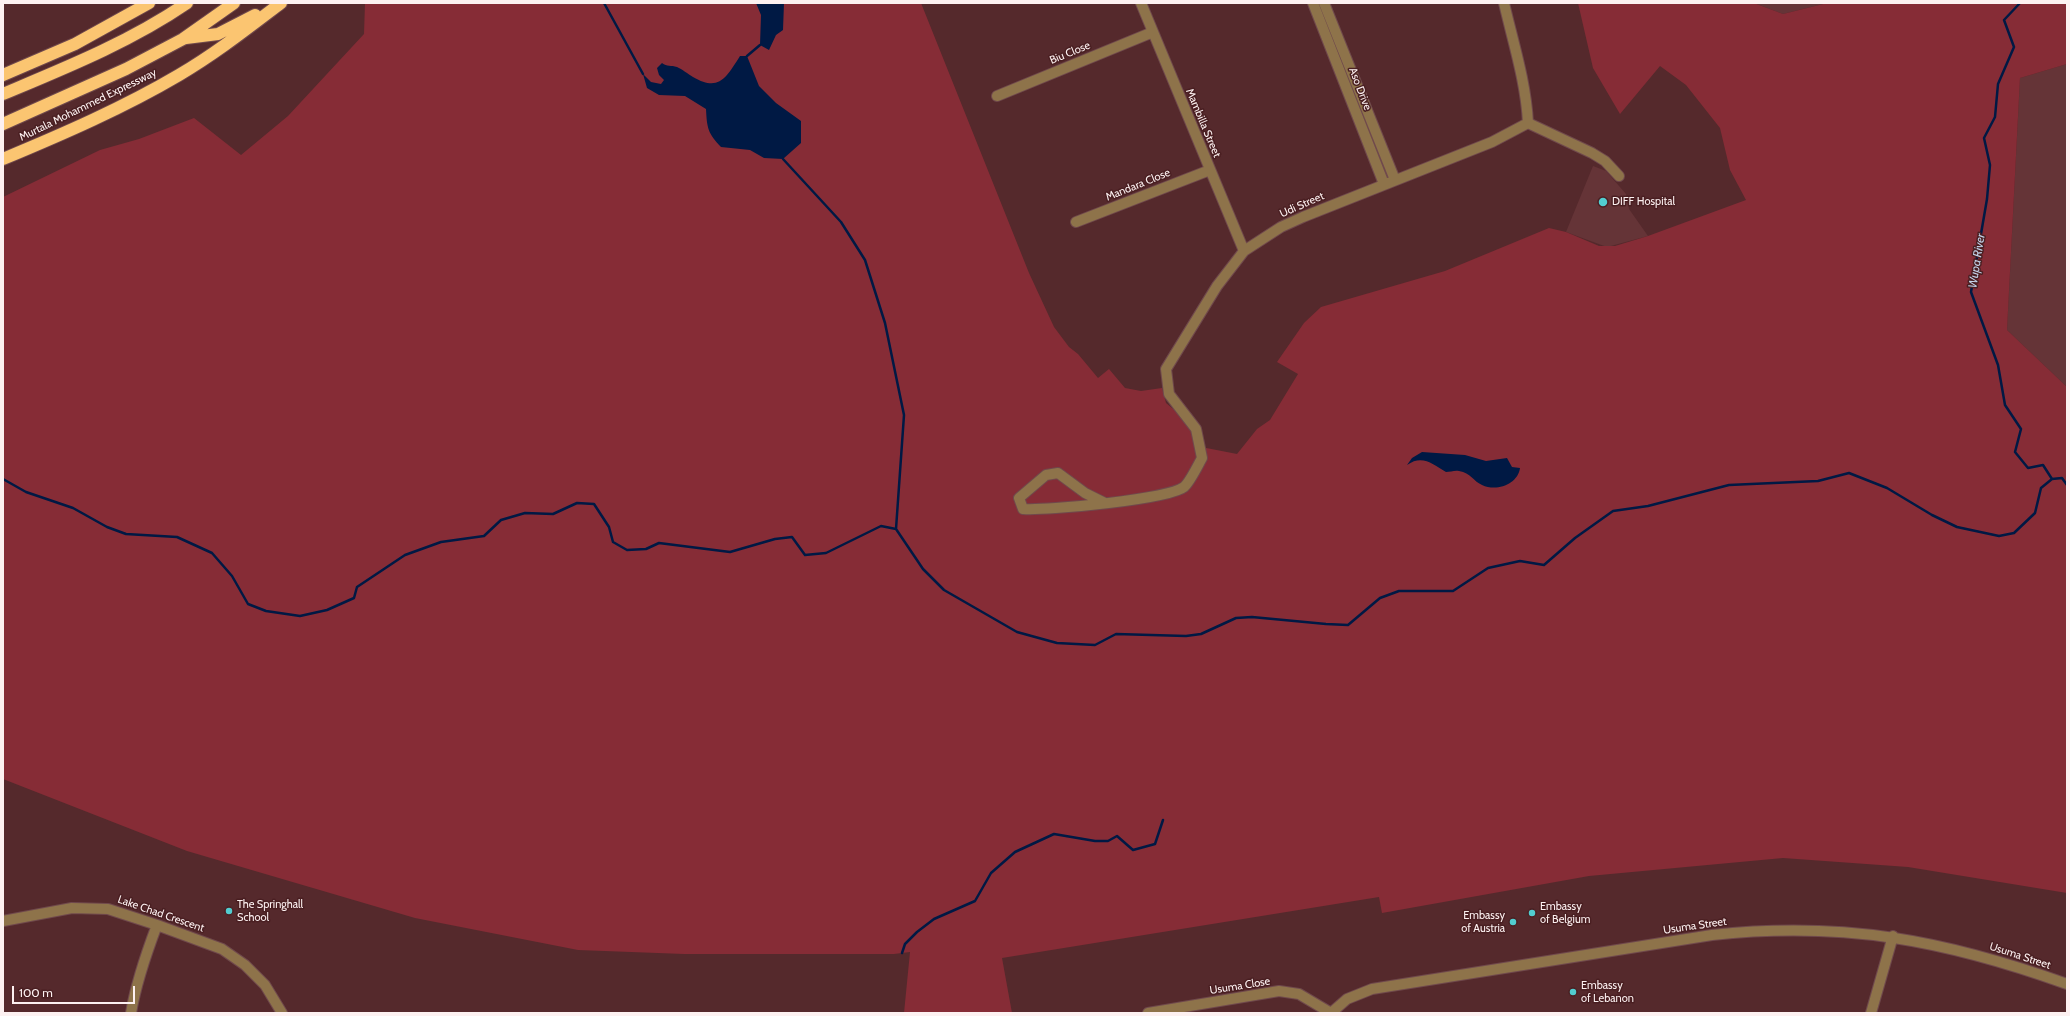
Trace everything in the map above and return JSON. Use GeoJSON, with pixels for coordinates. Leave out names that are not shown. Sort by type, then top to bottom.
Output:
{"type":"FeatureCollection","features":[{"type":"Feature","properties":{"kind":"highway"},"geometry":{"type":"LineString","coordinates":[[3,75],[75,44],[149,3]]}},
{"type":"Feature","properties":{"kind":"highway"},"geometry":{"type":"LineString","coordinates":[[152,24],[182,3]]}},
{"type":"Feature","properties":{"kind":"highway"},"geometry":{"type":"LineString","coordinates":[[3,94],[78,62],[152,24],[187,3]]}},
{"type":"Feature","properties":{"kind":"highway","name":"Murtala Mohammed Expressway"},"geometry":{"type":"LineString","coordinates":[[3,124],[126,69],[183,39],[234,3]]}},
{"type":"Feature","properties":{"kind":"highway"},"geometry":{"type":"LineString","coordinates":[[183,39],[218,34],[278,3]]}},
{"type":"Feature","properties":{"kind":"highway","name":"Murtala Mohammed Expressway"},"geometry":{"type":"LineString","coordinates":[[3,159],[127,103],[180,75],[236,37],[282,3]]}},
{"type":"Feature","properties":{"kind":"street","name":"Mambilla Street"},"geometry":{"type":"LineString","coordinates":[[1141,3],[1244,251]]}},
{"type":"Feature","properties":{"kind":"street","name":"Aso Drive"},"geometry":{"type":"LineString","coordinates":[[1313,3],[1384,184]]}},
{"type":"Feature","properties":{"kind":"street","name":"Aso Drive"},"geometry":{"type":"LineString","coordinates":[[1324,3],[1395,180]]}},
{"type":"Feature","properties":{"kind":"street"},"geometry":{"type":"LineString","coordinates":[[1504,3],[1523,82],[1527,104],[1528,123],[1592,153],[1605,161],[1619,176]]}},
{"type":"Feature","properties":{"kind":"street","name":"Biu Close"},"geometry":{"type":"LineString","coordinates":[[997,96],[1153,32]]}},
{"type":"Feature","properties":{"kind":"street","name":"Udi Street"},"geometry":{"type":"LineString","coordinates":[[1105,503],[1163,494],[1184,487],[1202,458],[1196,429],[1168,394],[1166,369],[1216,286],[1244,251],[1269,234],[1303,217],[1492,142],[1528,123]]}},
{"type":"Feature","properties":{"kind":"street","name":"Mandara Close"},"geometry":{"type":"LineString","coordinates":[[1076,222],[1210,170]]}},
{"type":"Feature","properties":{"kind":"street"},"geometry":{"type":"LineString","coordinates":[[1058,473],[1085,493],[1105,503],[1023,509],[1019,498],[1046,474],[1058,473]]}},
{"type":"Feature","properties":{"kind":"street","name":"Lake Chad Crescent"},"geometry":{"type":"LineString","coordinates":[[3,921],[72,908],[108,909],[157,925],[222,949],[245,965],[265,985],[282,1013]]}},
{"type":"Feature","properties":{"kind":"street"},"geometry":{"type":"LineString","coordinates":[[131,1013],[134,996],[145,958],[157,925]]}},
{"type":"Feature","properties":{"kind":"street","name":"Usuma Street"},"geometry":{"type":"LineString","coordinates":[[1331,1013],[1347,999],[1372,989],[1712,935],[1760,930],[1855,932],[1893,936],[1986,957],[2067,984]]}},
{"type":"Feature","properties":{"kind":"street"},"geometry":{"type":"LineString","coordinates":[[1871,1013],[1893,936]]}},
{"type":"Feature","properties":{"kind":"street","name":"Usuma Close"},"geometry":{"type":"LineString","coordinates":[[1148,1013],[1279,991],[1299,994],[1331,1013]]}},
{"type":"Feature","properties":{"kind":"shaded area"},"geometry":{"type":"Polygon","coordinates":[[[365,3],[921,3],[1029,273],[1054,327],[1069,347],[1078,354],[1098,378],[1109,369],[1125,388],[1141,391],[1162,388],[1166,403],[1184,418],[1192,432],[1196,446],[1237,454],[1257,429],[1270,420],[1298,374],[1277,362],[1304,323],[1321,307],[1445,271],[1549,228],[1566,232],[1599,246],[1615,246],[1648,236],[1746,200],[1730,170],[1720,128],[1686,85],[1660,66],[1620,114],[1593,68],[1578,3],[1754,3],[1783,14],[1827,3],[2067,3],[2067,64],[2020,78],[2007,330],[2067,387],[2067,893],[1908,867],[1783,858],[1589,876],[1382,913],[1379,897],[1002,958],[1012,1013],[904,1013],[910,952],[894,954],[684,954],[578,950],[415,918],[187,851],[3,779],[3,197],[100,150],[139,139],[194,118],[241,155],[288,116],[364,34],[365,3]]]}},
{"type":"Feature","properties":{"kind":"shaded area"},"geometry":{"type":"Polygon","coordinates":[[[1754,3],[1827,3],[1783,14],[1754,3]]]}},
{"type":"Feature","properties":{"kind":"shaded area"},"geometry":{"type":"Polygon","coordinates":[[[2067,64],[2067,387],[2007,330],[2020,78],[2067,64]]]}},
{"type":"Feature","properties":{"kind":"shaded area","name":"DIFF Hospital"},"geometry":{"type":"Polygon","coordinates":[[[1593,166],[1606,171],[1626,194],[1629,209],[1648,236],[1607,247],[1566,232],[1593,166]]]}},
{"type":"Feature","properties":{"kind":"water"},"geometry":{"type":"Polygon","coordinates":[[[756,3],[784,3],[783,30],[776,35],[769,50],[760,45],[761,15],[756,3]]]}},
{"type":"Feature","properties":{"kind":"water"},"geometry":{"type":"Polygon","coordinates":[[[740,56],[747,56],[759,86],[776,103],[801,121],[801,143],[783,159],[764,158],[750,150],[721,147],[713,138],[709,130],[706,109],[685,96],[659,95],[647,88],[643,74],[651,82],[661,84],[664,80],[659,75],[657,68],[662,63],[677,67],[702,81],[716,83],[726,76],[740,56]]]}},
{"type":"Feature","properties":{"kind":"water"},"geometry":{"type":"Polygon","coordinates":[[[1422,452],[1465,455],[1486,461],[1507,458],[1512,467],[1520,468],[1518,474],[1511,482],[1494,488],[1482,485],[1463,472],[1446,472],[1427,461],[1418,460],[1407,465],[1412,458],[1422,452]]]}},
{"type":"Feature","properties":{"kind":"waterway"},"geometry":{"type":"LineString","coordinates":[[604,3],[643,74]]}},
{"type":"Feature","properties":{"kind":"waterway","name":"Wupa River"},"geometry":{"type":"LineString","coordinates":[[2020,3],[2004,20],[2014,47],[1998,84],[1995,117],[1984,138],[1990,165],[1987,199],[1971,292],[1998,365],[2005,405],[2021,429],[2015,452],[2028,468],[2043,465],[2052,479],[2062,478],[2067,485]]}},
{"type":"Feature","properties":{"kind":"waterway"},"geometry":{"type":"LineString","coordinates":[[747,56],[760,45]]}},
{"type":"Feature","properties":{"kind":"waterway"},"geometry":{"type":"LineString","coordinates":[[783,159],[841,222],[865,260],[885,323],[904,415],[896,529]]}},
{"type":"Feature","properties":{"kind":"waterway"},"geometry":{"type":"LineString","coordinates":[[3,479],[26,492],[73,508],[107,527],[126,534],[177,537],[212,553],[232,576],[248,604],[266,611],[300,616],[327,610],[354,598],[357,587],[405,555],[441,542],[484,536],[501,520],[525,513],[553,514],[577,503],[594,504],[609,527],[613,542],[627,550],[646,549],[659,543],[730,552],[775,539],[792,537],[805,555],[826,553],[881,526],[896,529],[923,569],[944,590],[1017,632],[1057,643],[1095,645],[1116,634],[1186,636],[1201,634],[1236,618],[1252,617],[1348,625],[1380,598],[1399,591],[1453,591],[1488,568],[1520,561],[1544,565],[1575,538],[1613,511],[1648,506],[1729,485],[1818,481],[1849,473],[1887,488],[1932,515],[1957,527],[1999,536],[2014,533],[2035,513],[2041,488],[2052,479]]}},
{"type":"Feature","properties":{"kind":"waterway"},"geometry":{"type":"LineString","coordinates":[[902,953],[905,944],[917,932],[934,919],[975,901],[991,873],[1015,852],[1054,834],[1095,841],[1108,841],[1117,836],[1133,850],[1155,844],[1163,820]]}},
{"type":"Feature","properties":{"kind":"place","name":"DIFF Hospital"},"geometry":{"type":"Point","coordinates":[1603,202]}},
{"type":"Feature","properties":{"kind":"place","name":"The Springhall School"},"geometry":{"type":"Point","coordinates":[229,911]}},
{"type":"Feature","properties":{"kind":"place","name":"Embassy of Belgium"},"geometry":{"type":"Point","coordinates":[1532,913]}},
{"type":"Feature","properties":{"kind":"place","name":"Embassy of Austria"},"geometry":{"type":"Point","coordinates":[1513,922]}},
{"type":"Feature","properties":{"kind":"place","name":"Embassy of Lebanon"},"geometry":{"type":"Point","coordinates":[1573,992]}}]}
